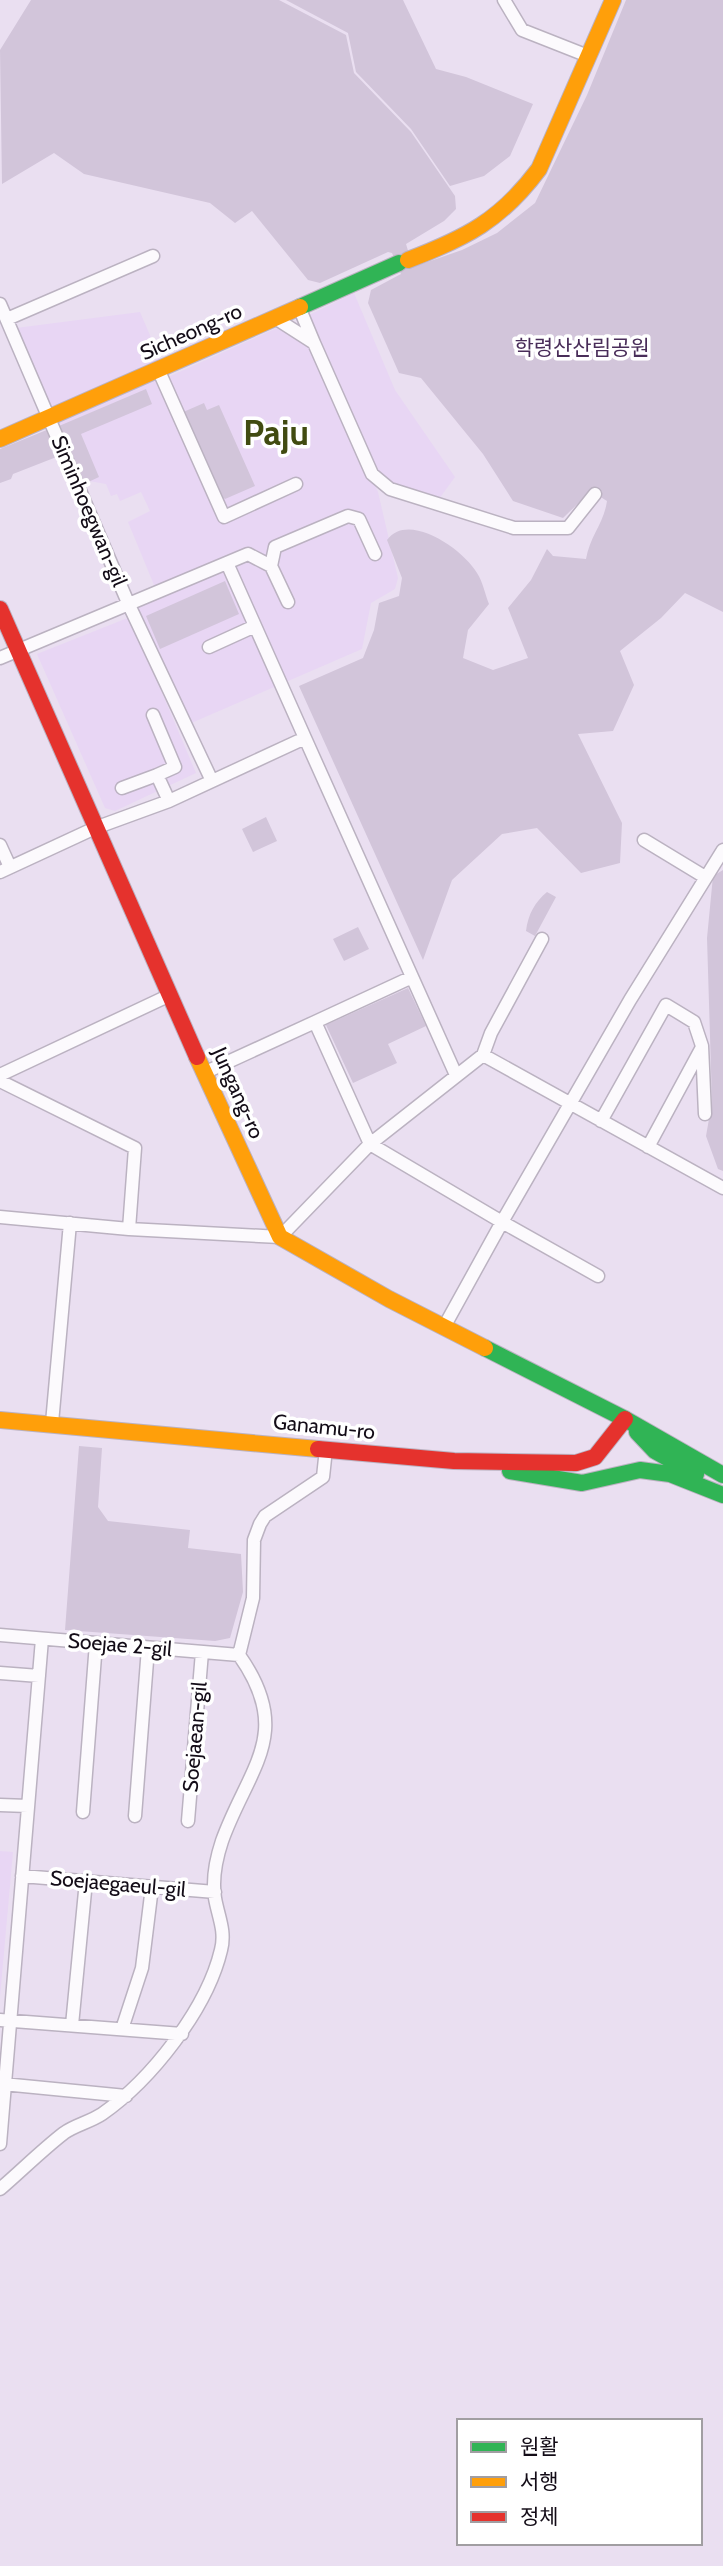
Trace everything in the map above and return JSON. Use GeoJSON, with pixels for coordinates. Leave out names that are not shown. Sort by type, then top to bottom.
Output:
{"type":"FeatureCollection","features":[{"type":"Feature","properties":{"kind":"main road","name":"Sicheong-ro"},"geometry":{"type":"LineString","coordinates":[[0,439],[275,317],[403,262],[463,240],[488,226],[525,190],[539,169],[613,0]]}},
{"type":"Feature","properties":{"kind":"main road","name":"Jungang-ro"},"geometry":{"type":"LineString","coordinates":[[0,609],[95,828],[280,1237]]}},
{"type":"Feature","properties":{"kind":"main road"},"geometry":{"type":"LineString","coordinates":[[280,1237],[444,1327],[625,1419],[723,1475]]}},
{"type":"Feature","properties":{"kind":"main road"},"geometry":{"type":"LineString","coordinates":[[625,1419],[655,1451],[723,1489]]}},
{"type":"Feature","properties":{"kind":"main road","name":"Ganamu-ro"},"geometry":{"type":"LineString","coordinates":[[0,1420],[454,1461],[576,1464],[595,1457],[625,1419]]}},
{"type":"Feature","properties":{"kind":"main road"},"geometry":{"type":"LineString","coordinates":[[454,1461],[582,1483],[640,1470],[670,1474],[723,1496]]}},
{"type":"Feature","properties":{"kind":"street"},"geometry":{"type":"LineString","coordinates":[[504,0],[522,30],[588,56]]}},
{"type":"Feature","properties":{"kind":"street"},"geometry":{"type":"LineString","coordinates":[[7,319],[153,256]]}},
{"type":"Feature","properties":{"kind":"street","name":"Siminhoegwan-gil"},"geometry":{"type":"LineString","coordinates":[[0,304],[129,605],[212,781]]}},
{"type":"Feature","properties":{"kind":"street"},"geometry":{"type":"LineString","coordinates":[[299,307],[372,474],[390,489],[514,528],[568,528],[595,494]]}},
{"type":"Feature","properties":{"kind":"street"},"geometry":{"type":"LineString","coordinates":[[275,317],[314,343]]}},
{"type":"Feature","properties":{"kind":"street"},"geometry":{"type":"LineString","coordinates":[[158,369],[225,517],[296,484]]}},
{"type":"Feature","properties":{"kind":"street"},"geometry":{"type":"LineString","coordinates":[[288,602],[271,566],[275,547],[348,516],[359,519],[375,554]]}},
{"type":"Feature","properties":{"kind":"street"},"geometry":{"type":"LineString","coordinates":[[0,658],[248,554],[271,566]]}},
{"type":"Feature","properties":{"kind":"street"},"geometry":{"type":"LineString","coordinates":[[226,563],[410,978],[456,1075]]}},
{"type":"Feature","properties":{"kind":"street"},"geometry":{"type":"LineString","coordinates":[[209,648],[255,626]]}},
{"type":"Feature","properties":{"kind":"street"},"geometry":{"type":"LineString","coordinates":[[122,788],[174,767],[153,715]]}},
{"type":"Feature","properties":{"kind":"street"},"geometry":{"type":"LineString","coordinates":[[0,845],[5,869],[95,828],[169,801],[305,738]]}},
{"type":"Feature","properties":{"kind":"street"},"geometry":{"type":"LineString","coordinates":[[157,775],[169,801]]}},
{"type":"Feature","properties":{"kind":"street"},"geometry":{"type":"LineString","coordinates":[[644,840],[705,877]]}},
{"type":"Feature","properties":{"kind":"street"},"geometry":{"type":"LineString","coordinates":[[444,1327],[570,1104],[723,850]]}},
{"type":"Feature","properties":{"kind":"street"},"geometry":{"type":"LineString","coordinates":[[0,1217],[129,1229],[280,1237],[370,1144],[482,1055],[491,1033],[542,939]]}},
{"type":"Feature","properties":{"kind":"street"},"geometry":{"type":"LineString","coordinates":[[206,1072],[410,978]]}},
{"type":"Feature","properties":{"kind":"street"},"geometry":{"type":"LineString","coordinates":[[0,1078],[170,995]]}},
{"type":"Feature","properties":{"kind":"street"},"geometry":{"type":"LineString","coordinates":[[601,1121],[666,1005],[694,1022],[702,1046],[705,1114]]}},
{"type":"Feature","properties":{"kind":"street"},"geometry":{"type":"LineString","coordinates":[[314,1022],[370,1144],[598,1276]]}},
{"type":"Feature","properties":{"kind":"street"},"geometry":{"type":"LineString","coordinates":[[649,1147],[702,1046]]}},
{"type":"Feature","properties":{"kind":"street"},"geometry":{"type":"LineString","coordinates":[[482,1055],[723,1188]]}},
{"type":"Feature","properties":{"kind":"street"},"geometry":{"type":"LineString","coordinates":[[0,1078],[135,1148],[129,1229]]}},
{"type":"Feature","properties":{"kind":"street"},"geometry":{"type":"LineString","coordinates":[[52,1423],[70,1223]]}},
{"type":"Feature","properties":{"kind":"street"},"geometry":{"type":"LineString","coordinates":[[239,1655],[253,1598],[254,1540],[260,1524],[265,1516],[323,1477],[326,1449]]}},
{"type":"Feature","properties":{"kind":"street","name":"Soejae 2-gil"},"geometry":{"type":"LineString","coordinates":[[0,1635],[239,1655]]}},
{"type":"Feature","properties":{"kind":"street"},"geometry":{"type":"LineString","coordinates":[[0,2144],[4,2020],[22,1876],[42,1639]]}},
{"type":"Feature","properties":{"kind":"street"},"geometry":{"type":"LineString","coordinates":[[83,1812],[96,1643]]}},
{"type":"Feature","properties":{"kind":"street"},"geometry":{"type":"LineString","coordinates":[[135,1816],[148,1648]]}},
{"type":"Feature","properties":{"kind":"street","name":"Soejaean-gil"},"geometry":{"type":"LineString","coordinates":[[188,1821],[202,1652]]}},
{"type":"Feature","properties":{"kind":"street","name":"Soejaegaeul-gil"},"geometry":{"type":"LineString","coordinates":[[0,2189],[66,2132],[99,2116],[126,2096],[182,2034],[221,1950],[223,1931],[215,1892],[215,1860],[228,1825],[258,1768],[266,1731],[260,1696],[251,1672],[239,1655]]}},
{"type":"Feature","properties":{"kind":"street"},"geometry":{"type":"LineString","coordinates":[[0,1673],[39,1676]]}},
{"type":"Feature","properties":{"kind":"street"},"geometry":{"type":"LineString","coordinates":[[0,1805],[28,1806]]}},
{"type":"Feature","properties":{"kind":"street","name":"Soejaegaeul-gil"},"geometry":{"type":"LineString","coordinates":[[22,1876],[215,1892]]}},
{"type":"Feature","properties":{"kind":"street"},"geometry":{"type":"LineString","coordinates":[[72,2025],[86,1881]]}},
{"type":"Feature","properties":{"kind":"street"},"geometry":{"type":"LineString","coordinates":[[122,2029],[142,1968],[152,1887]]}},
{"type":"Feature","properties":{"kind":"street"},"geometry":{"type":"LineString","coordinates":[[4,2020],[182,2034]]}},
{"type":"Feature","properties":{"kind":"street"},"geometry":{"type":"LineString","coordinates":[[3,2084],[126,2096]]}},
{"type":"Feature","properties":{"kind":"shaded area"},"geometry":{"type":"Polygon","coordinates":[[[354,293],[395,390],[455,477],[439,499],[397,486],[378,472],[307,316],[354,293]]]}},
{"type":"Feature","properties":{"kind":"shaded area"},"geometry":{"type":"Polygon","coordinates":[[[140,312],[168,377],[277,328],[310,347],[378,492],[398,578],[395,589],[371,603],[362,649],[189,724],[137,607],[159,597],[128,522],[150,511],[141,492],[120,501],[117,494],[111,496],[106,484],[84,480],[16,328],[140,312]]]}},
{"type":"Feature","properties":{"kind":"shaded area"},"geometry":{"type":"Polygon","coordinates":[[[130,617],[196,773],[115,811],[105,808],[37,654],[130,617]]]}},
{"type":"Feature","properties":{"kind":"shaded area"},"geometry":{"type":"Polygon","coordinates":[[[0,1851],[13,1852],[0,1997],[0,1851]]]}},
{"type":"Feature","properties":{"kind":"green space","name":"학령산산림공원"},"geometry":{"type":"Polygon","coordinates":[[[31,0],[279,0],[346,35],[354,73],[411,132],[455,196],[456,209],[444,221],[406,244],[413,267],[462,250],[497,233],[535,203],[587,95],[626,0],[723,0],[723,612],[685,593],[661,618],[620,651],[634,685],[613,731],[578,734],[622,823],[620,863],[581,873],[537,828],[502,834],[452,880],[423,960],[299,686],[363,658],[374,630],[379,603],[399,596],[402,578],[387,540],[396,532],[408,530],[421,531],[448,544],[470,564],[481,580],[489,604],[468,630],[463,658],[493,670],[528,658],[508,608],[531,580],[547,549],[553,556],[586,559],[607,501],[591,491],[563,518],[513,501],[483,454],[421,378],[399,373],[368,303],[371,290],[401,274],[392,253],[388,252],[320,283],[308,280],[252,211],[235,223],[210,203],[84,174],[54,153],[2,184],[0,50],[31,0]]]}},
{"type":"Feature","properties":{"kind":"green space"},"geometry":{"type":"Polygon","coordinates":[[[286,0],[403,0],[436,69],[466,77],[533,104],[510,156],[484,176],[450,186],[411,129],[356,72],[348,33],[286,0]]]}},
{"type":"Feature","properties":{"kind":"green space"},"geometry":{"type":"Polygon","coordinates":[[[146,389],[152,404],[81,434],[99,477],[84,484],[59,426],[146,389]]]}},
{"type":"Feature","properties":{"kind":"green space"},"geometry":{"type":"Polygon","coordinates":[[[204,403],[207,410],[219,405],[255,486],[225,499],[219,495],[181,413],[204,403]]]}},
{"type":"Feature","properties":{"kind":"green space"},"geometry":{"type":"Polygon","coordinates":[[[49,429],[59,456],[13,474],[11,479],[0,483],[0,449],[49,429]]]}},
{"type":"Feature","properties":{"kind":"green space"},"geometry":{"type":"Polygon","coordinates":[[[225,581],[239,614],[160,649],[146,616],[225,581]]]}},
{"type":"Feature","properties":{"kind":"green space"},"geometry":{"type":"Polygon","coordinates":[[[266,817],[277,841],[253,852],[242,829],[266,817]]]}},
{"type":"Feature","properties":{"kind":"green space"},"geometry":{"type":"Polygon","coordinates":[[[723,870],[723,1171],[718,1169],[706,1136],[712,1102],[707,938],[713,876],[723,870]]]}},
{"type":"Feature","properties":{"kind":"green space"},"geometry":{"type":"Polygon","coordinates":[[[547,892],[556,897],[535,936],[526,931],[528,919],[547,892]]]}},
{"type":"Feature","properties":{"kind":"green space"},"geometry":{"type":"Polygon","coordinates":[[[358,927],[369,949],[344,961],[333,939],[358,927]]]}},
{"type":"Feature","properties":{"kind":"green space"},"geometry":{"type":"Polygon","coordinates":[[[408,988],[426,1026],[388,1044],[397,1063],[353,1083],[326,1025],[408,988]]]}},
{"type":"Feature","properties":{"kind":"green space"},"geometry":{"type":"Polygon","coordinates":[[[79,1446],[102,1448],[98,1507],[108,1521],[190,1530],[188,1548],[241,1554],[243,1592],[230,1638],[215,1641],[65,1630],[79,1446]]]}},
{"type":"Feature","properties":{"kind":"traffic: fast"},"geometry":{"type":"LineString","coordinates":[[300,307],[399,263]]}},
{"type":"Feature","properties":{"kind":"traffic: fast"},"geometry":{"type":"LineString","coordinates":[[485,1348],[625,1419],[723,1475]]}},
{"type":"Feature","properties":{"kind":"traffic: fast"},"geometry":{"type":"LineString","coordinates":[[637,1432],[655,1451],[696,1474]]}},
{"type":"Feature","properties":{"kind":"traffic: fast"},"geometry":{"type":"LineString","coordinates":[[510,1471],[582,1483],[640,1470],[670,1474],[723,1495]]}},
{"type":"Feature","properties":{"kind":"traffic: slow"},"geometry":{"type":"LineString","coordinates":[[408,260],[465,235],[496,214],[525,187],[539,169],[613,0]]}},
{"type":"Feature","properties":{"kind":"traffic: slow"},"geometry":{"type":"LineString","coordinates":[[0,439],[300,307]]}},
{"type":"Feature","properties":{"kind":"traffic: slow"},"geometry":{"type":"LineString","coordinates":[[197,1057],[280,1237],[389,1299],[485,1348]]}},
{"type":"Feature","properties":{"kind":"traffic: slow"},"geometry":{"type":"LineString","coordinates":[[0,1420],[318,1449]]}},
{"type":"Feature","properties":{"kind":"traffic: jam"},"geometry":{"type":"LineString","coordinates":[[0,609],[197,1057]]}},
{"type":"Feature","properties":{"kind":"traffic: jam"},"geometry":{"type":"LineString","coordinates":[[318,1449],[454,1461],[576,1463],[595,1457],[625,1419]]}},
{"type":"Feature","properties":{"kind":"district","name":"Paju"},"geometry":{"type":"Point","coordinates":[276,433]}}]}
